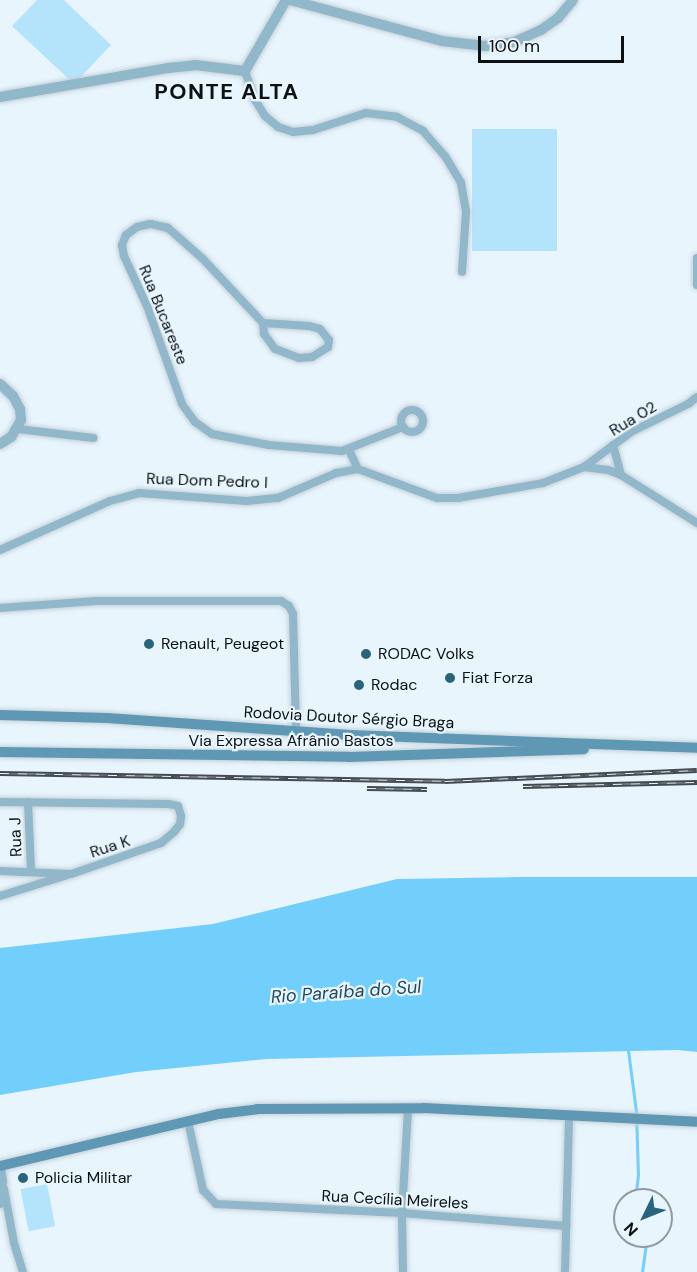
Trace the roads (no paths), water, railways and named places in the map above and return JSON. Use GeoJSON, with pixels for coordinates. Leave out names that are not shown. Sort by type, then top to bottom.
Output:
{"type":"FeatureCollection","features":[{"type":"Feature","properties":{"kind":"main road","name":"Rodovia Doutor Sérgio Braga"},"geometry":{"type":"LineString","coordinates":[[0,716],[107,718],[350,735],[559,741],[617,746],[697,748]]}},
{"type":"Feature","properties":{"kind":"main road","name":"Via Expressa Afrânio Bastos"},"geometry":{"type":"LineString","coordinates":[[0,752],[350,757],[488,754],[617,746]]}},
{"type":"Feature","properties":{"kind":"main road"},"geometry":{"type":"LineString","coordinates":[[0,1166],[188,1122],[257,1109],[408,1108],[697,1122]]}},
{"type":"Feature","properties":{"kind":"street"},"geometry":{"type":"LineString","coordinates":[[245,71],[288,0],[442,41],[486,46],[514,42],[541,30],[558,18],[573,0]]}},
{"type":"Feature","properties":{"kind":"street"},"geometry":{"type":"LineString","coordinates":[[0,97],[195,65],[245,71]]}},
{"type":"Feature","properties":{"kind":"street"},"geometry":{"type":"LineString","coordinates":[[245,71],[255,100],[265,116],[279,127],[293,132],[313,130],[366,113],[398,117],[423,131],[445,156],[461,183],[466,212],[462,272]]}},
{"type":"Feature","properties":{"kind":"street","name":"Rua Bucareste"},"geometry":{"type":"LineString","coordinates":[[263,323],[309,326],[320,329],[329,340],[328,347],[312,357],[288,356],[268,342],[263,323],[203,259],[168,228],[150,224],[137,227],[126,235],[122,245],[124,256],[147,306],[182,404],[195,422],[212,434],[226,438],[269,445],[349,450]]}},
{"type":"Feature","properties":{"kind":"street"},"geometry":{"type":"LineString","coordinates":[[697,258],[697,285]]}},
{"type":"Feature","properties":{"kind":"street"},"geometry":{"type":"LineString","coordinates":[[0,384],[13,396],[20,410],[21,420],[18,429],[0,444]]}},
{"type":"Feature","properties":{"kind":"street","name":"Rua 02"},"geometry":{"type":"LineString","coordinates":[[358,469],[437,498],[458,498],[543,483],[584,467],[631,432],[688,404],[697,397]]}},
{"type":"Feature","properties":{"kind":"street"},"geometry":{"type":"LineString","coordinates":[[358,469],[349,450],[403,427]]}},
{"type":"Feature","properties":{"kind":"street"},"geometry":{"type":"LineString","coordinates":[[18,429],[93,438]]}},
{"type":"Feature","properties":{"kind":"street"},"geometry":{"type":"LineString","coordinates":[[613,445],[621,475]]}},
{"type":"Feature","properties":{"kind":"street"},"geometry":{"type":"LineString","coordinates":[[584,467],[621,475],[697,523]]}},
{"type":"Feature","properties":{"kind":"street","name":"Rua Dom Pedro I"},"geometry":{"type":"LineString","coordinates":[[0,550],[110,501],[139,493],[167,493],[247,501],[278,498],[347,470],[358,469]]}},
{"type":"Feature","properties":{"kind":"street"},"geometry":{"type":"LineString","coordinates":[[0,608],[96,601],[281,601],[289,606],[293,614],[296,730]]}},
{"type":"Feature","properties":{"kind":"street"},"geometry":{"type":"LineString","coordinates":[[0,802],[28,802]]}},
{"type":"Feature","properties":{"kind":"street","name":"Rua K"},"geometry":{"type":"LineString","coordinates":[[0,871],[71,874],[160,843],[174,832],[180,824],[181,816],[178,806],[168,804],[28,802]]}},
{"type":"Feature","properties":{"kind":"street","name":"Rua J"},"geometry":{"type":"LineString","coordinates":[[21,891],[29,879],[28,802]]}},
{"type":"Feature","properties":{"kind":"street"},"geometry":{"type":"LineString","coordinates":[[0,896],[71,874]]}},
{"type":"Feature","properties":{"kind":"street"},"geometry":{"type":"LineString","coordinates":[[403,1272],[402,1212],[408,1108]]}},
{"type":"Feature","properties":{"kind":"street"},"geometry":{"type":"LineString","coordinates":[[565,1272],[569,1117]]}},
{"type":"Feature","properties":{"kind":"street","name":"Rua Cecília Meireles"},"geometry":{"type":"LineString","coordinates":[[188,1122],[203,1190],[211,1201],[223,1206],[402,1212],[566,1226]]}},
{"type":"Feature","properties":{"kind":"street"},"geometry":{"type":"LineString","coordinates":[[0,1166],[14,1243],[23,1272]]}},
{"type":"Feature","properties":{"kind":"street"},"geometry":{"type":"LineString","coordinates":[[0,1203],[2,1181]]}},
{"type":"Feature","properties":{"kind":"water","name":"Rio Paraíba do Sul"},"geometry":{"type":"Polygon","coordinates":[[[697,877],[697,1052],[678,1050],[266,1059],[136,1072],[0,1095],[0,948],[213,924],[397,879],[697,877]]]}},
{"type":"Feature","properties":{"kind":"waterway"},"geometry":{"type":"LineString","coordinates":[[628,1050],[636,1112],[636,1188]]}},
{"type":"Feature","properties":{"kind":"waterway"},"geometry":{"type":"LineString","coordinates":[[642,1272],[645,1248]]}},
{"type":"Feature","properties":{"kind":"railway"},"geometry":{"type":"LineString","coordinates":[[0,773],[445,781],[697,770]]}},
{"type":"Feature","properties":{"kind":"railway"},"geometry":{"type":"LineString","coordinates":[[523,786],[697,782]]}},
{"type":"Feature","properties":{"kind":"railway"},"geometry":{"type":"LineString","coordinates":[[367,788],[427,789]]}},
{"type":"Feature","properties":{"kind":"place","name":"Renault, Peugeot"},"geometry":{"type":"Point","coordinates":[149,644]}},
{"type":"Feature","properties":{"kind":"place","name":"RODAC Volks"},"geometry":{"type":"Point","coordinates":[366,654]}},
{"type":"Feature","properties":{"kind":"place","name":"Fiat Forza"},"geometry":{"type":"Point","coordinates":[450,678]}},
{"type":"Feature","properties":{"kind":"place","name":"Rodac"},"geometry":{"type":"Point","coordinates":[359,685]}},
{"type":"Feature","properties":{"kind":"place","name":"Policia Militar"},"geometry":{"type":"Point","coordinates":[23,1178]}},
{"type":"Feature","properties":{"kind":"district","name":"PONTE ALTA"},"geometry":{"type":"Point","coordinates":[227,92]}}]}
